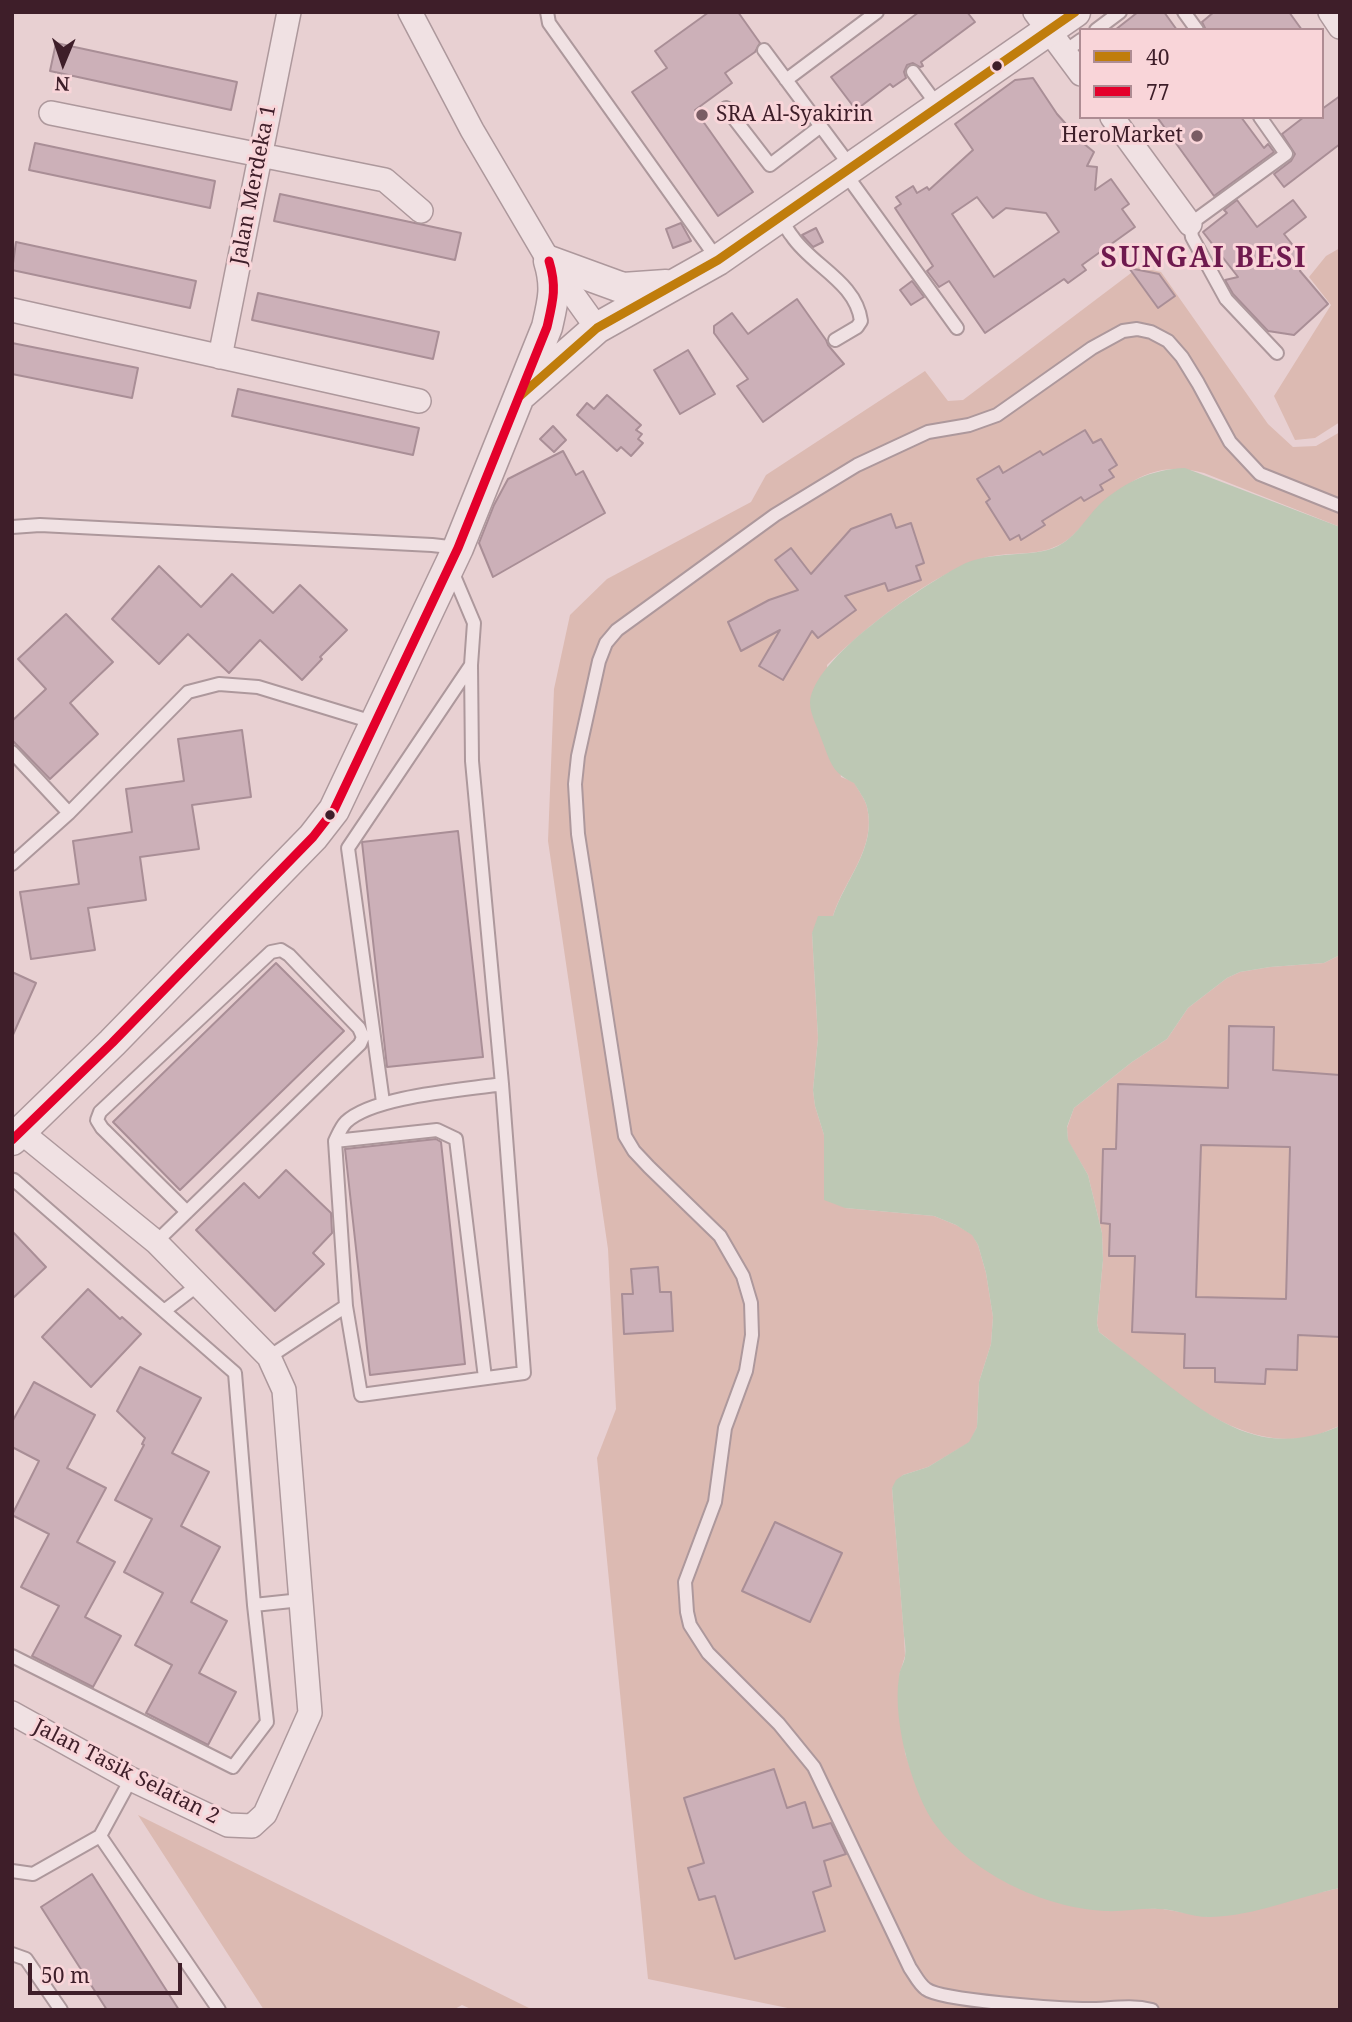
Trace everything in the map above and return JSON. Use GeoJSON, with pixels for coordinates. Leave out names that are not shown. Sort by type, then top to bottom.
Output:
{"type":"FeatureCollection","features":[{"type":"Feature","properties":{"kind":"street","name":"Jalan Merdeka 1"},"geometry":{"type":"LineString","coordinates":[[220,358],[289,12]]}},
{"type":"Feature","properties":{"kind":"street"},"geometry":{"type":"LineString","coordinates":[[410,12],[472,130],[549,261],[597,328]]}},
{"type":"Feature","properties":{"kind":"street"},"geometry":{"type":"LineString","coordinates":[[520,396],[597,328],[718,260],[938,107],[1057,34],[1075,12]]}},
{"type":"Feature","properties":{"kind":"street"},"geometry":{"type":"LineString","coordinates":[[1330,12],[1340,27]]}},
{"type":"Feature","properties":{"kind":"street"},"geometry":{"type":"LineString","coordinates":[[1057,34],[1079,71]]}},
{"type":"Feature","properties":{"kind":"street"},"geometry":{"type":"LineString","coordinates":[[51,113],[385,180],[421,211]]}},
{"type":"Feature","properties":{"kind":"street"},"geometry":{"type":"LineString","coordinates":[[1113,119],[1190,224]]}},
{"type":"Feature","properties":{"kind":"street"},"geometry":{"type":"LineString","coordinates":[[549,261],[623,288],[674,285]]}},
{"type":"Feature","properties":{"kind":"street"},"geometry":{"type":"LineString","coordinates":[[269,1357],[156,1242],[16,1136],[112,1043],[313,837],[334,810],[454,557],[520,396],[547,327],[554,296],[555,280],[549,261]]}},
{"type":"Feature","properties":{"kind":"street"},"geometry":{"type":"LineString","coordinates":[[12,310],[419,401]]}},
{"type":"Feature","properties":{"kind":"street","name":"Jalan Tasik Selatan 2"},"geometry":{"type":"LineString","coordinates":[[12,1713],[131,1779],[228,1825],[252,1826],[265,1814],[310,1713],[284,1390],[269,1357]]}},
{"type":"Feature","properties":{"kind":"lane"},"geometry":{"type":"LineString","coordinates":[[547,12],[549,23],[718,260]]}},
{"type":"Feature","properties":{"kind":"lane"},"geometry":{"type":"LineString","coordinates":[[786,80],[877,12]]}},
{"type":"Feature","properties":{"kind":"lane"},"geometry":{"type":"LineString","coordinates":[[1099,28],[1120,12]]}},
{"type":"Feature","properties":{"kind":"lane"},"geometry":{"type":"LineString","coordinates":[[1184,12],[1195,28]]}},
{"type":"Feature","properties":{"kind":"lane"},"geometry":{"type":"LineString","coordinates":[[764,50],[821,127],[957,328]]}},
{"type":"Feature","properties":{"kind":"lane"},"geometry":{"type":"LineString","coordinates":[[914,72],[938,107]]}},
{"type":"Feature","properties":{"kind":"lane"},"geometry":{"type":"LineString","coordinates":[[726,108],[770,165],[821,127]]}},
{"type":"Feature","properties":{"kind":"lane"},"geometry":{"type":"LineString","coordinates":[[1261,119],[1286,154],[1190,224],[1192,237],[1226,299],[1277,353]]}},
{"type":"Feature","properties":{"kind":"lane"},"geometry":{"type":"LineString","coordinates":[[781,216],[792,238],[833,275],[855,302],[861,321],[857,327],[835,340]]}},
{"type":"Feature","properties":{"kind":"lane"},"geometry":{"type":"LineString","coordinates":[[1152,2010],[1128,2006],[1083,2009],[960,1998],[940,1995],[926,1989],[905,1956],[814,1767],[779,1724],[708,1653],[690,1625],[685,1582],[715,1502],[722,1437],[749,1362],[751,1303],[743,1276],[720,1237],[649,1167],[625,1136],[578,834],[575,784],[578,756],[599,661],[606,643],[617,629],[775,515],[856,465],[918,436],[969,425],[997,415],[1092,348],[1123,331],[1137,329],[1151,332],[1168,341],[1198,383],[1230,442],[1260,474],[1340,506]]}},
{"type":"Feature","properties":{"kind":"lane"},"geometry":{"type":"LineString","coordinates":[[12,527],[67,527],[432,545],[454,557],[474,623],[471,665],[472,761],[502,1084],[524,1373],[361,1395],[346,1306],[335,1141],[344,1124],[360,1112],[383,1102],[502,1084]]}},
{"type":"Feature","properties":{"kind":"lane"},"geometry":{"type":"LineString","coordinates":[[383,1102],[348,848],[471,665]]}},
{"type":"Feature","properties":{"kind":"lane"},"geometry":{"type":"LineString","coordinates":[[12,864],[69,813],[188,692],[219,684],[258,687],[376,723]]}},
{"type":"Feature","properties":{"kind":"lane"},"geometry":{"type":"LineString","coordinates":[[12,752],[69,813]]}},
{"type":"Feature","properties":{"kind":"lane"},"geometry":{"type":"LineString","coordinates":[[156,1242],[187,1212],[360,1044],[363,1037],[359,1028],[289,955],[281,950],[271,952],[100,1112],[97,1120],[187,1212]]}},
{"type":"Feature","properties":{"kind":"lane"},"geometry":{"type":"LineString","coordinates":[[335,1141],[437,1130],[456,1139],[485,1378]]}},
{"type":"Feature","properties":{"kind":"lane"},"geometry":{"type":"LineString","coordinates":[[12,1181],[235,1373],[254,1605],[267,1722],[233,1767],[12,1657]]}},
{"type":"Feature","properties":{"kind":"lane"},"geometry":{"type":"LineString","coordinates":[[164,1311],[198,1285]]}},
{"type":"Feature","properties":{"kind":"lane"},"geometry":{"type":"LineString","coordinates":[[269,1357],[346,1306]]}},
{"type":"Feature","properties":{"kind":"lane"},"geometry":{"type":"LineString","coordinates":[[254,1605],[300,1600]]}},
{"type":"Feature","properties":{"kind":"lane"},"geometry":{"type":"LineString","coordinates":[[12,1871],[33,1874],[100,1836],[131,1779]]}},
{"type":"Feature","properties":{"kind":"lane"},"geometry":{"type":"LineString","coordinates":[[100,1836],[219,2010]]}},
{"type":"Feature","properties":{"kind":"lane"},"geometry":{"type":"LineString","coordinates":[[12,1954],[26,1959],[61,2010]]}},
{"type":"Feature","properties":{"kind":"shaded area"},"geometry":{"type":"Polygon","coordinates":[[[1340,248],[1340,422],[1315,438],[1295,440],[1274,396],[1331,305],[1309,277],[1326,256],[1340,248]]]}},
{"type":"Feature","properties":{"kind":"shaded area"},"geometry":{"type":"Polygon","coordinates":[[[1139,267],[1161,272],[1268,424],[1293,447],[1316,446],[1340,432],[1340,527],[1204,473],[1168,469],[1152,473],[1124,487],[1061,544],[1040,552],[984,558],[943,576],[880,618],[827,665],[841,777],[854,782],[866,804],[869,822],[864,850],[833,916],[827,917],[812,933],[818,1038],[813,1090],[824,1135],[825,1153],[845,1208],[934,1216],[972,1234],[986,1273],[993,1317],[991,1344],[979,1382],[977,1427],[970,1442],[928,1467],[903,1475],[892,1488],[904,1635],[905,1656],[899,1676],[905,1753],[921,1797],[1139,1908],[1209,1917],[1340,1888],[1340,2010],[797,2010],[648,1979],[597,1458],[616,1409],[608,1249],[548,841],[554,689],[570,615],[607,579],[751,502],[766,475],[925,371],[948,401],[963,400],[1139,267]]]}},
{"type":"Feature","properties":{"kind":"shaded area"},"geometry":{"type":"Polygon","coordinates":[[[1185,468],[1340,527],[1340,955],[1324,963],[1270,967],[1240,972],[1227,978],[1188,1008],[1167,1039],[1132,1062],[1074,1108],[1067,1127],[1068,1140],[1088,1175],[1102,1233],[1103,1260],[1097,1323],[1099,1332],[1188,1400],[1228,1425],[1248,1433],[1291,1439],[1315,1435],[1340,1426],[1340,1888],[1259,1910],[1211,1917],[1165,1909],[1112,1911],[1081,1908],[1033,1895],[986,1871],[965,1856],[947,1839],[924,1805],[906,1756],[899,1717],[898,1686],[905,1649],[892,1488],[896,1480],[903,1475],[928,1467],[969,1442],[977,1427],[979,1382],[991,1344],[993,1317],[986,1273],[978,1245],[972,1235],[934,1216],[845,1208],[824,1200],[824,1135],[813,1090],[818,1038],[812,933],[818,916],[833,916],[864,850],[869,822],[867,807],[854,783],[840,775],[827,753],[810,707],[815,685],[848,645],[872,625],[896,606],[960,566],[985,558],[1036,552],[1058,546],[1080,527],[1099,505],[1128,483],[1161,471],[1185,468]]]}},
{"type":"Feature","properties":{"kind":"shaded area"},"geometry":{"type":"Polygon","coordinates":[[[1340,955],[1340,1426],[1309,1437],[1280,1439],[1251,1433],[1196,1407],[1099,1332],[1097,1323],[1103,1260],[1102,1233],[1088,1175],[1068,1141],[1067,1128],[1074,1108],[1132,1062],[1167,1039],[1188,1008],[1227,978],[1240,972],[1270,967],[1324,963],[1340,955]]]}},
{"type":"Feature","properties":{"kind":"shaded area"},"geometry":{"type":"Polygon","coordinates":[[[138,1815],[533,2010],[473,2010],[462,2005],[453,2010],[264,2010],[138,1815]]]}},
{"type":"Feature","properties":{"kind":"building"},"geometry":{"type":"Polygon","coordinates":[[[709,12],[738,12],[760,43],[755,52],[725,73],[732,83],[695,110],[753,192],[718,216],[632,92],[667,68],[655,51],[709,12]]]}},
{"type":"Feature","properties":{"kind":"building"},"geometry":{"type":"Polygon","coordinates":[[[919,12],[967,12],[975,22],[921,62],[923,66],[913,63],[907,65],[904,72],[906,78],[893,87],[890,84],[856,110],[831,77],[919,12]]]}},
{"type":"Feature","properties":{"kind":"building"},"geometry":{"type":"Polygon","coordinates":[[[1138,12],[1164,12],[1176,28],[1118,28],[1138,12]]]}},
{"type":"Feature","properties":{"kind":"building"},"geometry":{"type":"Polygon","coordinates":[[[1214,12],[1289,12],[1301,28],[1205,28],[1202,22],[1214,12]]]}},
{"type":"Feature","properties":{"kind":"building"},"geometry":{"type":"Polygon","coordinates":[[[56,43],[237,82],[231,110],[50,71],[56,43]]]}},
{"type":"Feature","properties":{"kind":"building"},"geometry":{"type":"Polygon","coordinates":[[[1033,78],[1057,114],[1094,152],[1087,166],[1097,167],[1095,190],[1111,179],[1129,204],[1122,209],[1135,227],[1082,265],[1086,270],[1068,283],[1064,279],[985,333],[949,281],[939,287],[927,271],[933,266],[895,208],[901,204],[896,197],[913,186],[917,193],[927,187],[929,190],[973,150],[955,124],[1015,80],[1033,78]],[[977,197],[952,214],[994,277],[1059,232],[1046,213],[1006,208],[993,218],[977,197]]]}},
{"type":"Feature","properties":{"kind":"building"},"geometry":{"type":"Polygon","coordinates":[[[1340,96],[1340,144],[1284,187],[1274,174],[1291,161],[1295,154],[1282,134],[1301,119],[1324,119],[1324,108],[1340,96]]]}},
{"type":"Feature","properties":{"kind":"building"},"geometry":{"type":"Polygon","coordinates":[[[1158,119],[1242,119],[1264,148],[1268,144],[1274,152],[1214,196],[1158,119]]]}},
{"type":"Feature","properties":{"kind":"building"},"geometry":{"type":"Polygon","coordinates":[[[35,143],[215,181],[210,208],[29,170],[35,143]]]}},
{"type":"Feature","properties":{"kind":"building"},"geometry":{"type":"Polygon","coordinates":[[[280,194],[461,233],[455,260],[274,221],[280,194]]]}},
{"type":"Feature","properties":{"kind":"building"},"geometry":{"type":"Polygon","coordinates":[[[1237,200],[1257,227],[1293,200],[1306,217],[1284,234],[1303,258],[1300,271],[1328,304],[1294,335],[1268,331],[1233,294],[1225,280],[1238,277],[1203,232],[1227,213],[1224,210],[1237,200]]]}},
{"type":"Feature","properties":{"kind":"building"},"geometry":{"type":"Polygon","coordinates":[[[681,223],[691,241],[673,248],[666,229],[681,223]]]}},
{"type":"Feature","properties":{"kind":"building"},"geometry":{"type":"Polygon","coordinates":[[[816,228],[823,242],[813,247],[802,235],[816,228]]]}},
{"type":"Feature","properties":{"kind":"building"},"geometry":{"type":"Polygon","coordinates":[[[16,242],[196,281],[190,308],[12,270],[16,242]]]}},
{"type":"Feature","properties":{"kind":"building"},"geometry":{"type":"Polygon","coordinates":[[[1129,268],[1159,274],[1175,296],[1158,308],[1129,268]]]}},
{"type":"Feature","properties":{"kind":"building"},"geometry":{"type":"Polygon","coordinates":[[[912,281],[924,297],[911,305],[900,290],[912,281]]]}},
{"type":"Feature","properties":{"kind":"building"},"geometry":{"type":"Polygon","coordinates":[[[258,293],[439,332],[433,359],[252,320],[258,293]]]}},
{"type":"Feature","properties":{"kind":"building"},"geometry":{"type":"Polygon","coordinates":[[[797,299],[844,364],[763,422],[737,386],[748,379],[714,333],[714,326],[732,313],[748,334],[797,299]]]}},
{"type":"Feature","properties":{"kind":"building"},"geometry":{"type":"Polygon","coordinates":[[[12,343],[138,368],[132,398],[12,374],[12,343]]]}},
{"type":"Feature","properties":{"kind":"building"},"geometry":{"type":"Polygon","coordinates":[[[688,350],[715,394],[680,414],[654,370],[688,350]]]}},
{"type":"Feature","properties":{"kind":"building"},"geometry":{"type":"Polygon","coordinates":[[[238,389],[419,428],[413,455],[232,416],[238,389]]]}},
{"type":"Feature","properties":{"kind":"building"},"geometry":{"type":"Polygon","coordinates":[[[607,395],[641,425],[636,430],[642,434],[638,439],[643,443],[631,456],[621,447],[617,451],[577,415],[587,403],[594,409],[607,395]]]}},
{"type":"Feature","properties":{"kind":"building"},"geometry":{"type":"Polygon","coordinates":[[[553,426],[566,440],[554,452],[540,439],[553,426]]]}},
{"type":"Feature","properties":{"kind":"building"},"geometry":{"type":"Polygon","coordinates":[[[1085,430],[1093,443],[1101,439],[1117,465],[1109,470],[1114,477],[1100,485],[1103,490],[1084,501],[1081,497],[1042,521],[1045,525],[1021,540],[1019,535],[1010,540],[986,502],[990,499],[977,479],[999,466],[1003,473],[1040,451],[1043,455],[1085,430]]]}},
{"type":"Feature","properties":{"kind":"building"},"geometry":{"type":"Polygon","coordinates":[[[563,451],[576,475],[583,471],[605,513],[493,577],[479,543],[508,479],[563,451]]]}},
{"type":"Feature","properties":{"kind":"building"},"geometry":{"type":"Polygon","coordinates":[[[891,514],[896,528],[911,523],[924,563],[916,566],[921,580],[888,591],[885,583],[845,596],[856,610],[818,638],[812,631],[783,680],[759,666],[780,630],[741,651],[728,622],[769,600],[798,590],[775,560],[791,548],[811,574],[851,529],[891,514]]]}},
{"type":"Feature","properties":{"kind":"building"},"geometry":{"type":"Polygon","coordinates":[[[159,566],[201,607],[232,574],[273,613],[300,585],[347,630],[302,680],[260,640],[229,673],[188,634],[159,664],[112,619],[159,566]]]}},
{"type":"Feature","properties":{"kind":"building"},"geometry":{"type":"Polygon","coordinates":[[[66,614],[113,662],[70,703],[98,734],[50,779],[12,740],[12,721],[46,689],[18,659],[66,614]]]}},
{"type":"Feature","properties":{"kind":"building"},"geometry":{"type":"Polygon","coordinates":[[[242,730],[251,797],[192,805],[199,849],[140,857],[146,900],[88,908],[95,950],[31,959],[20,892],[79,884],[73,841],[132,832],[126,789],[184,781],[178,739],[242,730]]]}},
{"type":"Feature","properties":{"kind":"building"},"geometry":{"type":"Polygon","coordinates":[[[458,831],[483,1057],[387,1067],[362,842],[458,831]]]}},
{"type":"Feature","properties":{"kind":"building"},"geometry":{"type":"Polygon","coordinates":[[[276,963],[344,1031],[180,1190],[113,1122],[276,963]]]}},
{"type":"Feature","properties":{"kind":"building"},"geometry":{"type":"Polygon","coordinates":[[[12,972],[36,983],[12,1037],[12,972]]]}},
{"type":"Feature","properties":{"kind":"building"},"geometry":{"type":"Polygon","coordinates":[[[1229,1026],[1274,1027],[1273,1070],[1340,1075],[1340,1337],[1298,1335],[1297,1370],[1266,1369],[1265,1384],[1215,1382],[1215,1368],[1184,1368],[1185,1334],[1132,1332],[1135,1256],[1109,1256],[1110,1224],[1101,1223],[1103,1149],[1116,1149],[1118,1084],[1228,1088],[1229,1026]],[[1201,1145],[1196,1297],[1286,1299],[1290,1147],[1201,1145]]]}},
{"type":"Feature","properties":{"kind":"building"},"geometry":{"type":"Polygon","coordinates":[[[436,1139],[441,1142],[465,1364],[370,1375],[345,1149],[436,1139]]]}},
{"type":"Feature","properties":{"kind":"building"},"geometry":{"type":"Polygon","coordinates":[[[286,1170],[331,1213],[332,1233],[313,1253],[324,1264],[275,1311],[196,1230],[244,1183],[259,1198],[286,1170]]]}},
{"type":"Feature","properties":{"kind":"building"},"geometry":{"type":"Polygon","coordinates":[[[12,1231],[46,1267],[12,1299],[12,1231]]]}},
{"type":"Feature","properties":{"kind":"building"},"geometry":{"type":"Polygon","coordinates":[[[658,1267],[660,1292],[671,1292],[673,1331],[624,1334],[622,1294],[633,1294],[631,1269],[658,1267]]]}},
{"type":"Feature","properties":{"kind":"building"},"geometry":{"type":"Polygon","coordinates":[[[88,1289],[120,1319],[122,1317],[141,1334],[91,1387],[42,1337],[88,1289]]]}},
{"type":"Feature","properties":{"kind":"building"},"geometry":{"type":"Polygon","coordinates":[[[140,1367],[201,1398],[172,1453],[209,1472],[181,1526],[220,1547],[191,1602],[227,1621],[199,1673],[236,1692],[208,1745],[146,1713],[172,1665],[135,1645],[163,1593],[124,1572],[152,1519],[115,1500],[144,1445],[142,1444],[145,1438],[117,1411],[140,1367]]]}},
{"type":"Feature","properties":{"kind":"building"},"geometry":{"type":"Polygon","coordinates":[[[34,1382],[95,1415],[67,1468],[106,1488],[77,1542],[115,1562],[85,1617],[121,1636],[93,1687],[32,1656],[59,1606],[21,1587],[49,1534],[12,1515],[39,1461],[12,1447],[12,1422],[34,1382]]]}},
{"type":"Feature","properties":{"kind":"building"},"geometry":{"type":"Polygon","coordinates":[[[775,1522],[842,1553],[810,1622],[742,1591],[775,1522]]]}},
{"type":"Feature","properties":{"kind":"building"},"geometry":{"type":"Polygon","coordinates":[[[774,1769],[787,1808],[805,1802],[813,1828],[831,1823],[846,1854],[824,1861],[831,1886],[813,1892],[825,1931],[735,1959],[715,1896],[699,1900],[688,1868],[704,1863],[684,1798],[774,1769]]]}},
{"type":"Feature","properties":{"kind":"building"},"geometry":{"type":"Polygon","coordinates":[[[92,1874],[179,2010],[107,2010],[41,1907],[92,1874]]]}},
{"type":"Feature","properties":{"kind":"transit line","name":"40"},"geometry":{"type":"LineString","coordinates":[[520,396],[597,328],[718,260],[1075,12]]}},
{"type":"Feature","properties":{"kind":"transit line","name":"77"},"geometry":{"type":"LineString","coordinates":[[12,1140],[112,1043],[313,837],[334,810],[458,548],[547,327],[553,294],[549,261]]}},
{"type":"Feature","properties":{"kind":"place","name":"SRA Al-Syakirin"},"geometry":{"type":"Point","coordinates":[702,115]}},
{"type":"Feature","properties":{"kind":"place","name":"HeroMarket"},"geometry":{"type":"Point","coordinates":[1197,136]}},
{"type":"Feature","properties":{"kind":"district","name":"SUNGAI BESI"},"geometry":{"type":"Point","coordinates":[1204,259]}}]}
